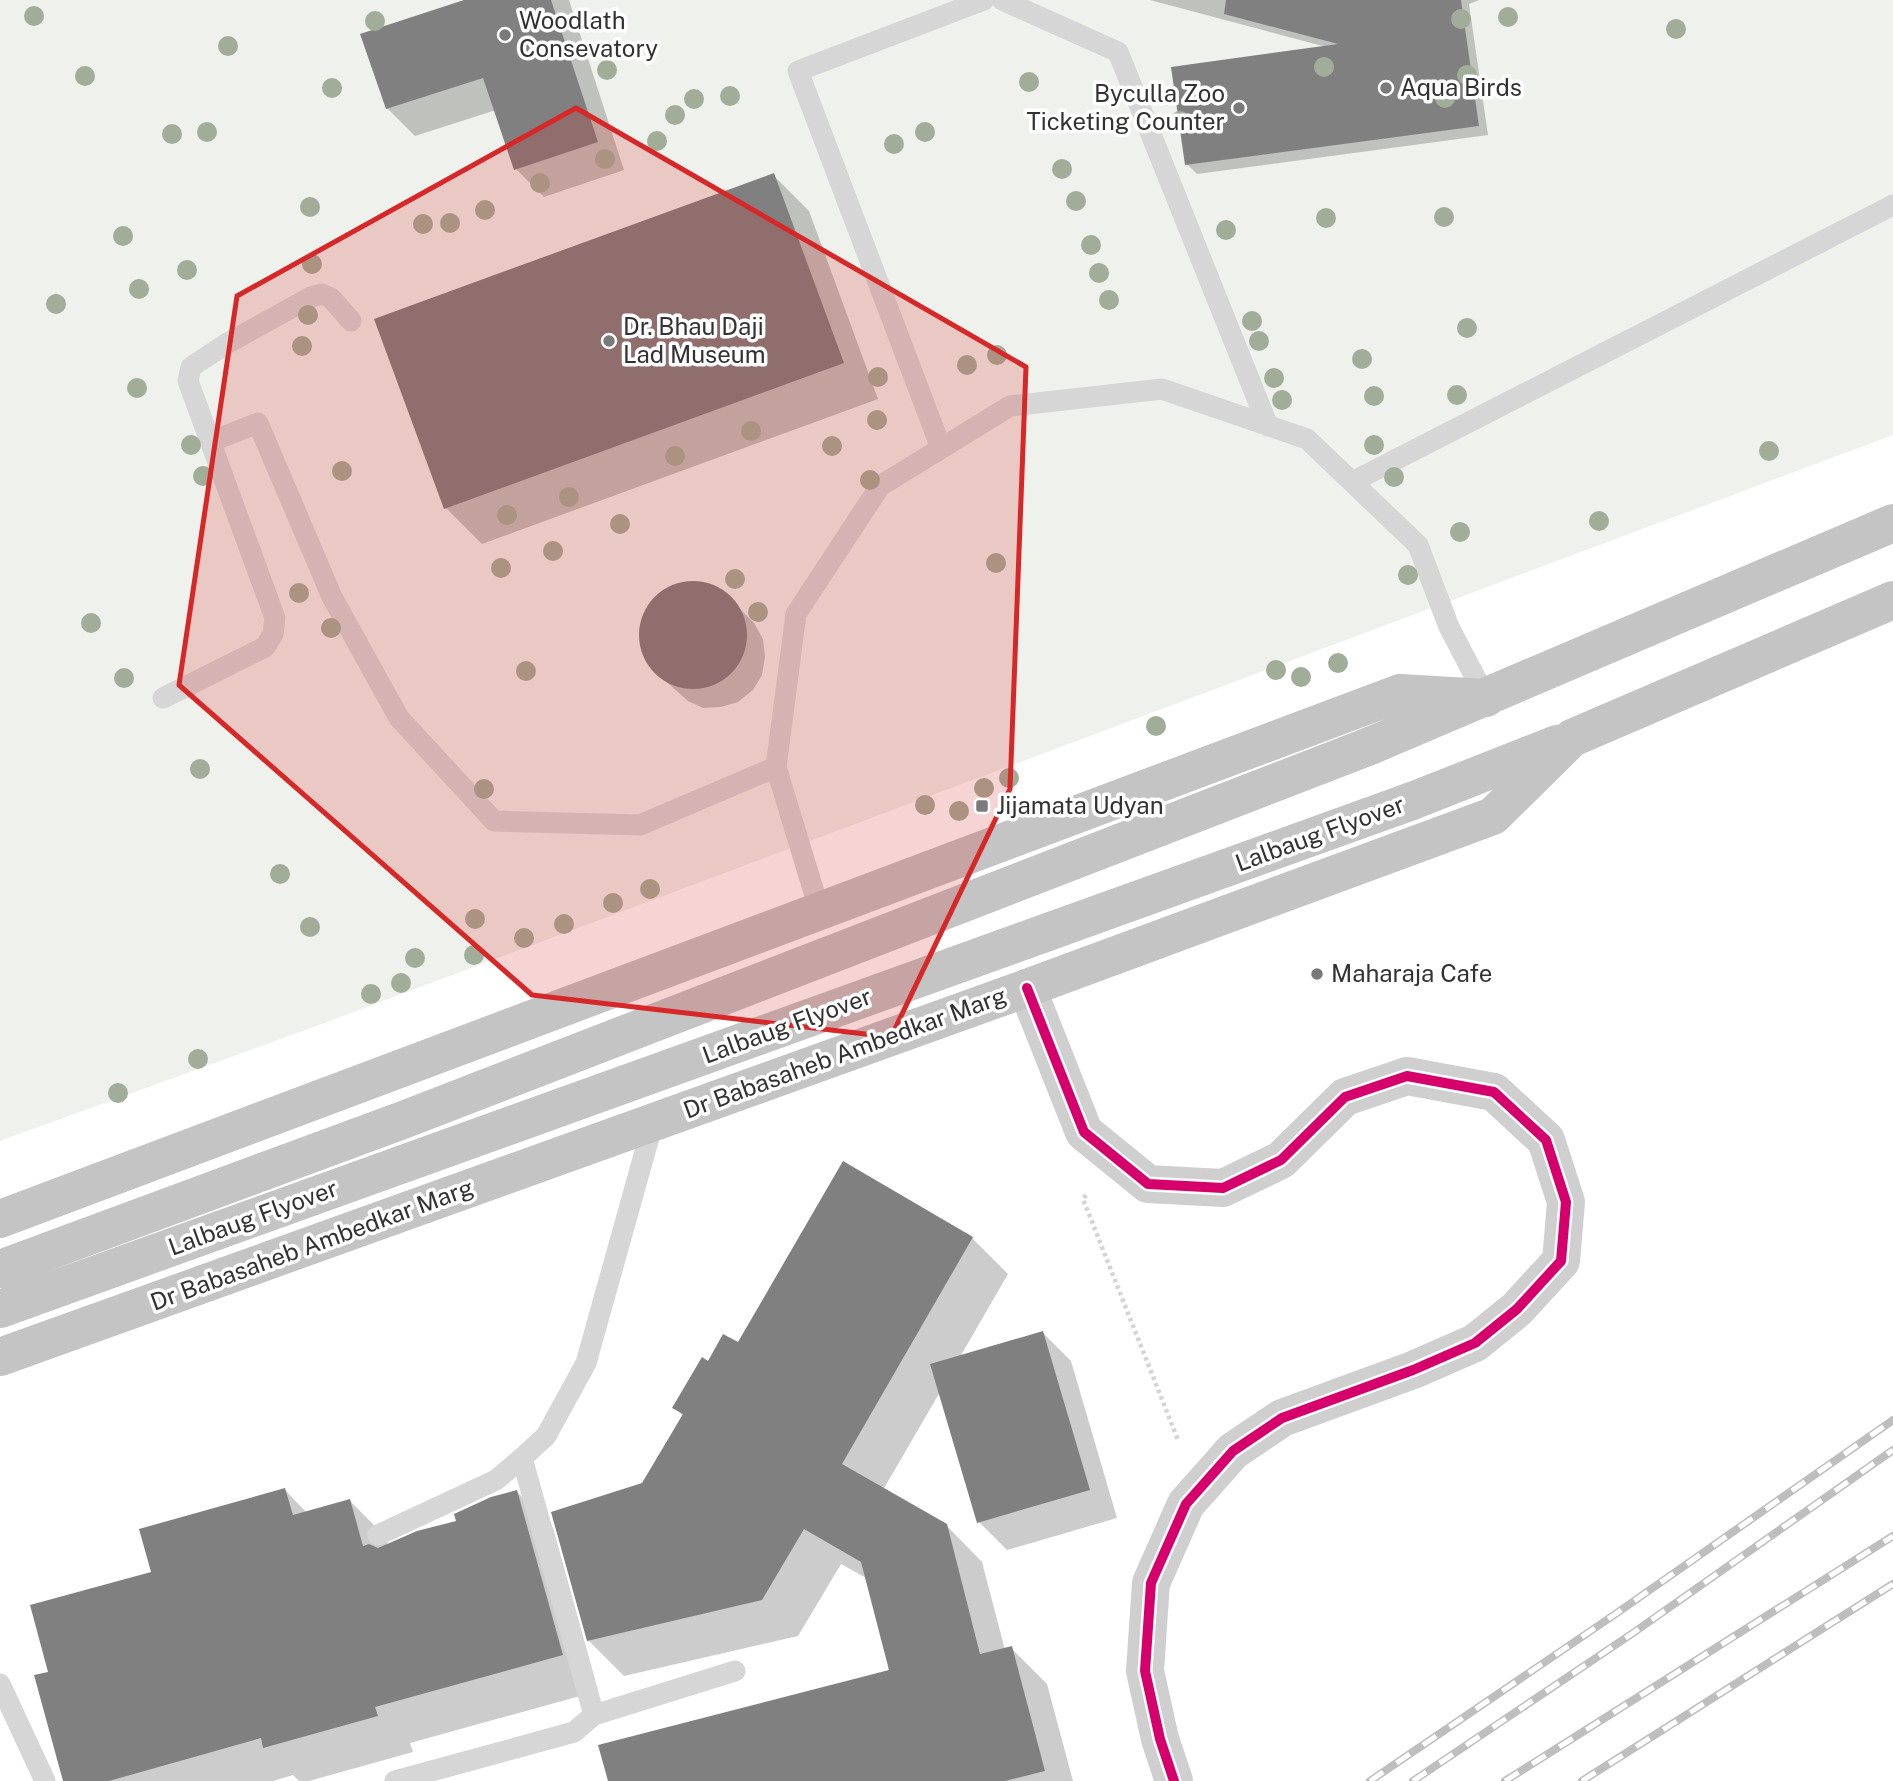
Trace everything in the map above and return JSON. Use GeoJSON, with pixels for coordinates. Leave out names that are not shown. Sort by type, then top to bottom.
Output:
{"type":"FeatureCollection","features":[{"type":"Feature","properties":{"kind":"highway","name":"Lalbaug Flyover"},"geometry":{"type":"LineString","coordinates":[[0,1269],[403,1120],[1370,746],[1893,523]]}},
{"type":"Feature","properties":{"kind":"highway","name":"Dr Babasaheb Ambedkar Marg"},"geometry":{"type":"LineString","coordinates":[[0,1357],[1027,988],[1493,816],[1572,738],[1893,600]]}},
{"type":"Feature","properties":{"kind":"highway"},"geometry":{"type":"LineString","coordinates":[[0,1219],[1400,693],[1486,698]]}},
{"type":"Feature","properties":{"kind":"highway","name":"Lalbaug Flyover"},"geometry":{"type":"LineString","coordinates":[[0,1309],[1412,801],[1572,738]]}},
{"type":"Feature","properties":{"kind":"street"},"geometry":{"type":"LineString","coordinates":[[1027,988],[1084,1132],[1148,1184],[1223,1188],[1281,1160],[1345,1097],[1407,1076],[1494,1092],[1546,1140],[1566,1202],[1561,1261],[1517,1309],[1475,1343],[1413,1370],[1282,1418],[1233,1451],[1186,1504],[1151,1583],[1145,1671],[1160,1739],[1174,1781]]}},
{"type":"Feature","properties":{"kind":"lane"},"geometry":{"type":"LineString","coordinates":[[941,448],[798,71],[984,0]]}},
{"type":"Feature","properties":{"kind":"lane"},"geometry":{"type":"LineString","coordinates":[[1002,0],[1118,52],[1268,426]]}},
{"type":"Feature","properties":{"kind":"lane"},"geometry":{"type":"LineString","coordinates":[[1352,482],[1893,205]]}},
{"type":"Feature","properties":{"kind":"lane"},"geometry":{"type":"LineString","coordinates":[[163,698],[265,647],[273,634],[275,618],[188,381],[191,367],[311,297],[322,294],[331,299],[351,321]]}},
{"type":"Feature","properties":{"kind":"lane"},"geometry":{"type":"LineString","coordinates":[[820,912],[776,766],[796,614],[880,486],[1010,406],[1162,389],[1307,439],[1418,545],[1449,627],[1486,698]]}},
{"type":"Feature","properties":{"kind":"lane"},"geometry":{"type":"LineString","coordinates":[[210,442],[258,423],[332,597],[398,718],[494,821],[640,825],[776,766]]}},
{"type":"Feature","properties":{"kind":"lane"},"geometry":{"type":"LineString","coordinates":[[378,1535],[496,1479],[545,1436],[586,1363],[653,1122]]}},
{"type":"Feature","properties":{"kind":"lane"},"geometry":{"type":"LineString","coordinates":[[522,1458],[594,1715]]}},
{"type":"Feature","properties":{"kind":"lane"},"geometry":{"type":"LineString","coordinates":[[395,1781],[574,1732],[594,1715],[735,1671]]}},
{"type":"Feature","properties":{"kind":"lane"},"geometry":{"type":"LineString","coordinates":[[0,1684],[45,1781]]}},
{"type":"Feature","properties":{"kind":"path"},"geometry":{"type":"LineString","coordinates":[[1116,1159],[1083,1199],[1198,1490]]}},
{"type":"Feature","properties":{"kind":"highlighted area"},"geometry":{"type":"Polygon","coordinates":[[[576,108],[1026,367],[1010,789],[891,1037],[532,995],[179,685],[237,296],[576,108]]]}},
{"type":"Feature","properties":{"kind":"shaded area"},"geometry":{"type":"Polygon","coordinates":[[[0,0],[1893,0],[1893,435],[311,1028],[0,1141],[0,0]]]}},
{"type":"Feature","properties":{"kind":"building"},"geometry":{"type":"Polygon","coordinates":[[[464,0],[551,0],[598,142],[514,170],[483,78],[386,109],[360,34],[464,0]]]}},
{"type":"Feature","properties":{"kind":"building","name":"Aqua Birds"},"geometry":{"type":"Polygon","coordinates":[[[1226,0],[1461,0],[1479,126],[1185,165],[1171,67],[1338,44],[1224,14],[1226,0]]]}},
{"type":"Feature","properties":{"kind":"building","name":"Dr. Bhau Daji Lad Museum"},"geometry":{"type":"Polygon","coordinates":[[[774,173],[844,363],[444,509],[374,319],[774,173]]]}},
{"type":"Feature","properties":{"kind":"building"},"geometry":{"type":"Polygon","coordinates":[[[693,581],[714,585],[731,597],[743,614],[747,635],[743,656],[731,673],[714,685],[693,689],[672,685],[655,673],[643,656],[639,635],[643,614],[655,597],[672,585],[693,581]]]}},
{"type":"Feature","properties":{"kind":"building"},"geometry":{"type":"Polygon","coordinates":[[[843,1161],[973,1237],[842,1464],[947,1524],[980,1654],[1012,1646],[1045,1771],[1005,1781],[608,1781],[598,1745],[889,1670],[861,1562],[804,1529],[762,1600],[587,1641],[551,1512],[642,1483],[683,1414],[672,1408],[702,1357],[708,1361],[723,1334],[738,1342],[843,1161]]]}},
{"type":"Feature","properties":{"kind":"building"},"geometry":{"type":"Polygon","coordinates":[[[1043,1331],[1090,1490],[977,1523],[930,1364],[1043,1331]]]}},
{"type":"Feature","properties":{"kind":"building"},"geometry":{"type":"Polygon","coordinates":[[[285,1488],[293,1515],[350,1499],[363,1546],[369,1544],[378,1548],[417,1531],[456,1521],[454,1514],[491,1497],[517,1490],[563,1655],[375,1707],[378,1716],[263,1748],[261,1738],[109,1781],[63,1781],[34,1675],[48,1672],[30,1605],[151,1572],[139,1529],[285,1488]]]}},
{"type":"Feature","properties":{"kind":"railway"},"geometry":{"type":"LineString","coordinates":[[1370,1781],[1893,1420]]}},
{"type":"Feature","properties":{"kind":"railway"},"geometry":{"type":"LineString","coordinates":[[1413,1781],[1633,1633],[1893,1450]]}},
{"type":"Feature","properties":{"kind":"railway"},"geometry":{"type":"LineString","coordinates":[[1505,1781],[1893,1536]]}},
{"type":"Feature","properties":{"kind":"railway"},"geometry":{"type":"LineString","coordinates":[[1582,1781],[1893,1584]]}},
{"type":"Feature","properties":{"kind":"cycle path"},"geometry":{"type":"LineString","coordinates":[[1027,988],[1084,1132],[1148,1184],[1223,1188],[1281,1160],[1345,1097],[1407,1076],[1494,1092],[1546,1140],[1566,1202],[1561,1261],[1517,1309],[1475,1343],[1413,1370],[1282,1418],[1233,1451],[1186,1504],[1151,1583],[1145,1671],[1160,1739],[1174,1781]]}},
{"type":"Feature","properties":{"kind":"place","name":"Woodlath Consevatory"},"geometry":{"type":"Point","coordinates":[505,35]}},
{"type":"Feature","properties":{"kind":"place","name":"Aqua Birds"},"geometry":{"type":"Point","coordinates":[1386,88]}},
{"type":"Feature","properties":{"kind":"place","name":"Byculla Zoo Ticketing Counter"},"geometry":{"type":"Point","coordinates":[1239,108]}},
{"type":"Feature","properties":{"kind":"place","name":"Dr. Bhau Daji Lad Museum"},"geometry":{"type":"Point","coordinates":[609,341]}},
{"type":"Feature","properties":{"kind":"place","name":"Jijamata Udyan"},"geometry":{"type":"Point","coordinates":[982,806]}},
{"type":"Feature","properties":{"kind":"place","name":"Maharaja Cafe"},"geometry":{"type":"Point","coordinates":[1317,974]}}]}
